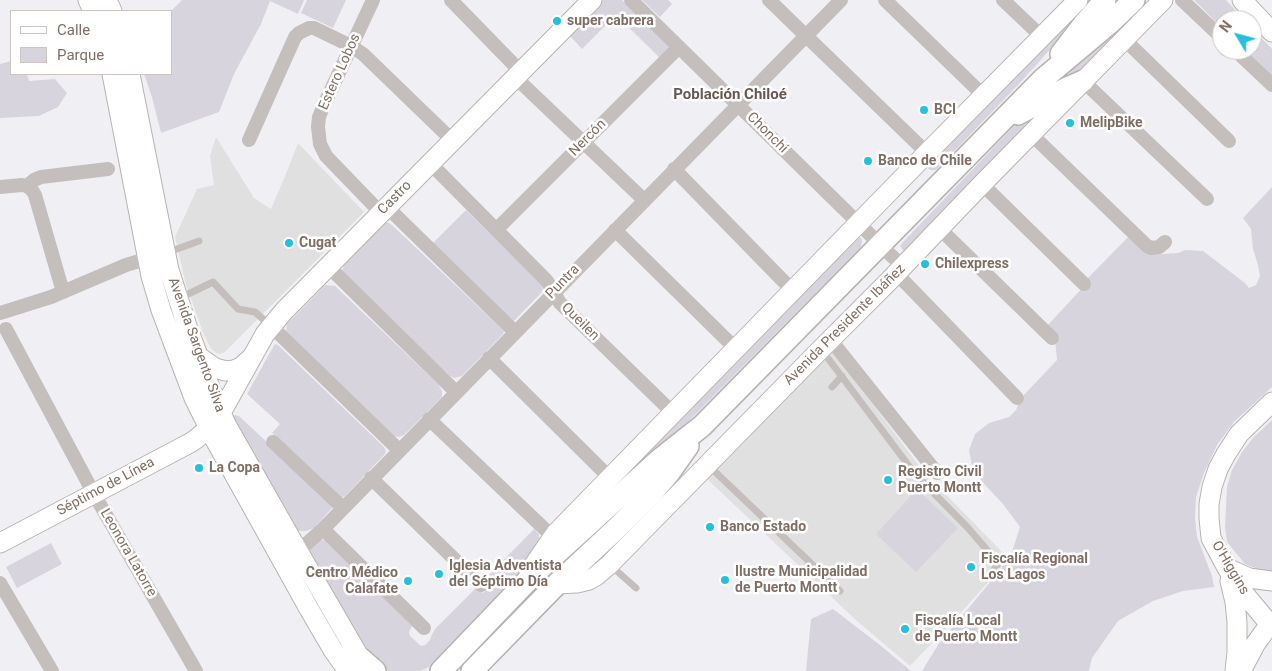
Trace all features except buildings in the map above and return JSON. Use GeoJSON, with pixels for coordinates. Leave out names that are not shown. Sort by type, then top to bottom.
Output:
{"type":"FeatureCollection","features":[{"type":"Feature","properties":{"kind":"main road"},"geometry":{"type":"LineString","coordinates":[[1043,79],[1073,38],[1105,0]]}},
{"type":"Feature","properties":{"kind":"main road"},"geometry":{"type":"LineString","coordinates":[[442,667],[510,599],[556,544],[702,426],[1043,79],[1096,36],[1134,0]]}},
{"type":"Feature","properties":{"kind":"main road"},"geometry":{"type":"LineString","coordinates":[[1000,123],[1083,81]]}},
{"type":"Feature","properties":{"kind":"main road"},"geometry":{"type":"LineString","coordinates":[[472,671],[652,493],[669,473],[702,426]]}},
{"type":"Feature","properties":{"kind":"main road"},"geometry":{"type":"LineString","coordinates":[[556,544],[555,576],[558,584]]}},
{"type":"Feature","properties":{"kind":"street","name":"Estero Lobos"},"geometry":{"type":"LineString","coordinates":[[373,0],[322,107],[318,127],[320,144],[331,162],[515,332]]}},
{"type":"Feature","properties":{"kind":"street"},"geometry":{"type":"LineString","coordinates":[[451,0],[519,75],[644,200]]}},
{"type":"Feature","properties":{"kind":"street","name":"Castro"},"geometry":{"type":"LineString","coordinates":[[221,413],[265,334],[297,297],[592,0]]}},
{"type":"Feature","properties":{"kind":"street","name":"Chonchi"},"geometry":{"type":"LineString","coordinates":[[631,0],[880,245],[900,270],[1017,398]]}},
{"type":"Feature","properties":{"kind":"street"},"geometry":{"type":"LineString","coordinates":[[769,0],[927,153]]}},
{"type":"Feature","properties":{"kind":"street","name":"Puntra"},"geometry":{"type":"LineString","coordinates":[[291,557],[323,529],[840,0]]}},
{"type":"Feature","properties":{"kind":"street"},"geometry":{"type":"LineString","coordinates":[[884,0],[984,96]]}},
{"type":"Feature","properties":{"kind":"street"},"geometry":{"type":"LineString","coordinates":[[1003,0],[1042,37]]}},
{"type":"Feature","properties":{"kind":"street"},"geometry":{"type":"LineString","coordinates":[[429,419],[556,544],[610,478],[1078,0]]}},
{"type":"Feature","properties":{"kind":"street","name":"Avenida Presidente Ibáñez"},"geometry":{"type":"LineString","coordinates":[[558,584],[589,580],[610,564],[1163,0]]}},
{"type":"Feature","properties":{"kind":"street"},"geometry":{"type":"LineString","coordinates":[[1182,0],[1212,28]]}},
{"type":"Feature","properties":{"kind":"street"},"geometry":{"type":"LineString","coordinates":[[1242,0],[1272,32]]}},
{"type":"Feature","properties":{"kind":"street"},"geometry":{"type":"LineString","coordinates":[[249,140],[295,37],[299,32],[309,28],[314,28],[363,54],[452,140]]}},
{"type":"Feature","properties":{"kind":"street"},"geometry":{"type":"LineString","coordinates":[[1124,39],[1228,142]]}},
{"type":"Feature","properties":{"kind":"street","name":"Nercón"},"geometry":{"type":"LineString","coordinates":[[496,230],[679,47]]}},
{"type":"Feature","properties":{"kind":"street"},"geometry":{"type":"LineString","coordinates":[[1246,60],[1272,85]]}},
{"type":"Feature","properties":{"kind":"street","name":"Avenida Sargento Silva"},"geometry":{"type":"LineString","coordinates":[[112,75],[151,276],[161,310],[194,398],[209,428],[363,668]]}},
{"type":"Feature","properties":{"kind":"street","name":"Avenida Sargento Silva"},"geometry":{"type":"LineString","coordinates":[[130,75],[169,270],[178,300],[221,413],[291,557]]}},
{"type":"Feature","properties":{"kind":"street"},"geometry":{"type":"LineString","coordinates":[[1083,81],[1207,199]]}},
{"type":"Feature","properties":{"kind":"street"},"geometry":{"type":"LineString","coordinates":[[1031,134],[1147,246],[1151,248],[1159,247],[1165,242]]}},
{"type":"Feature","properties":{"kind":"street","name":"Queilen"},"geometry":{"type":"LineString","coordinates":[[430,163],[548,281],[560,303],[673,413]]}},
{"type":"Feature","properties":{"kind":"street"},"geometry":{"type":"LineString","coordinates":[[27,186],[41,177],[108,169]]}},
{"type":"Feature","properties":{"kind":"street"},"geometry":{"type":"LineString","coordinates":[[674,169],[794,291]]}},
{"type":"Feature","properties":{"kind":"street"},"geometry":{"type":"LineString","coordinates":[[982,184],[1084,284]]}},
{"type":"Feature","properties":{"kind":"street"},"geometry":{"type":"LineString","coordinates":[[0,187],[27,186],[35,195],[63,292]]}},
{"type":"Feature","properties":{"kind":"street"},"geometry":{"type":"LineString","coordinates":[[939,228],[1052,338]]}},
{"type":"Feature","properties":{"kind":"street"},"geometry":{"type":"LineString","coordinates":[[614,230],[736,349]]}},
{"type":"Feature","properties":{"kind":"street"},"geometry":{"type":"LineString","coordinates":[[0,313],[51,297],[119,267],[166,253]]}},
{"type":"Feature","properties":{"kind":"street"},"geometry":{"type":"LineString","coordinates":[[328,266],[456,392]]}},
{"type":"Feature","properties":{"kind":"street"},"geometry":{"type":"LineString","coordinates":[[271,326],[399,450]]}},
{"type":"Feature","properties":{"kind":"street","name":"Leonora Latorre"},"geometry":{"type":"LineString","coordinates":[[6,328],[94,494],[196,671]]}},
{"type":"Feature","properties":{"kind":"street"},"geometry":{"type":"LineString","coordinates":[[826,344],[937,473]]}},
{"type":"Feature","properties":{"kind":"street"},"geometry":{"type":"LineString","coordinates":[[198,356],[215,368],[226,371],[241,367],[252,357]]}},
{"type":"Feature","properties":{"kind":"street"},"geometry":{"type":"LineString","coordinates":[[489,358],[610,478]]}},
{"type":"Feature","properties":{"kind":"street","name":"O'Higgins"},"geometry":{"type":"LineString","coordinates":[[1271,624],[1242,591],[1215,546],[1210,528],[1209,504],[1218,469],[1232,444],[1250,422],[1272,402]]}},
{"type":"Feature","properties":{"kind":"street","name":"Séptimo de Línea"},"geometry":{"type":"LineString","coordinates":[[0,543],[190,443],[209,428],[221,413]]}},
{"type":"Feature","properties":{"kind":"street"},"geometry":{"type":"LineString","coordinates":[[273,442],[343,508]]}},
{"type":"Feature","properties":{"kind":"street"},"geometry":{"type":"LineString","coordinates":[[371,478],[482,585]]}},
{"type":"Feature","properties":{"kind":"street"},"geometry":{"type":"LineString","coordinates":[[323,529],[424,628]]}},
{"type":"Feature","properties":{"kind":"street"},"geometry":{"type":"LineString","coordinates":[[1227,568],[1249,578],[1272,581]]}},
{"type":"Feature","properties":{"kind":"street"},"geometry":{"type":"LineString","coordinates":[[1227,568],[1236,602],[1237,652],[1235,671]]}},
{"type":"Feature","properties":{"kind":"street"},"geometry":{"type":"LineString","coordinates":[[0,583],[52,671]]}},
{"type":"Feature","properties":{"kind":"street"},"geometry":{"type":"LineString","coordinates":[[1241,671],[1256,643],[1271,624]]}},
{"type":"Feature","properties":{"kind":"lane"},"geometry":{"type":"LineString","coordinates":[[166,253],[198,241]]}},
{"type":"Feature","properties":{"kind":"lane"},"geometry":{"type":"LineString","coordinates":[[178,300],[213,282],[238,309],[255,312],[271,326]]}},
{"type":"Feature","properties":{"kind":"lane"},"geometry":{"type":"LineString","coordinates":[[826,344],[842,376],[915,474],[968,528],[996,561],[993,571]]}},
{"type":"Feature","properties":{"kind":"lane"},"geometry":{"type":"LineString","coordinates":[[832,387],[842,376]]}},
{"type":"Feature","properties":{"kind":"lane"},"geometry":{"type":"LineString","coordinates":[[708,465],[840,591]]}},
{"type":"Feature","properties":{"kind":"lane"},"geometry":{"type":"LineString","coordinates":[[610,564],[636,588]]}},
{"type":"Feature","properties":{"kind":"shaded area"},"geometry":{"type":"Polygon","coordinates":[[[216,137],[254,198],[271,209],[298,143],[364,212],[225,352],[220,354],[211,349],[204,335],[186,285],[175,237],[197,189],[214,185],[210,156],[216,137]]]}},
{"type":"Feature","properties":{"kind":"shaded area"},"geometry":{"type":"Polygon","coordinates":[[[830,347],[923,471],[1009,559],[910,666],[857,621],[706,478],[830,347]]]}},
{"type":"Feature","properties":{"kind":"green space"},"geometry":{"type":"Polygon","coordinates":[[[182,0],[304,0],[298,14],[270,1],[261,24],[234,74],[219,112],[161,133],[144,75],[172,75],[172,10],[182,0]]]}},
{"type":"Feature","properties":{"kind":"green space"},"geometry":{"type":"Polygon","coordinates":[[[307,0],[346,0],[333,28],[301,13],[307,0]]]}},
{"type":"Feature","properties":{"kind":"green space"},"geometry":{"type":"Polygon","coordinates":[[[603,0],[622,0],[669,46],[669,50],[659,57],[616,15],[582,49],[569,35],[603,0]]]}},
{"type":"Feature","properties":{"kind":"green space"},"geometry":{"type":"Polygon","coordinates":[[[642,0],[668,0],[672,4],[660,17],[642,0]]]}},
{"type":"Feature","properties":{"kind":"green space"},"geometry":{"type":"Polygon","coordinates":[[[1085,0],[1095,0],[1019,84],[936,170],[930,170],[924,164],[1085,0]]]}},
{"type":"Feature","properties":{"kind":"green space"},"geometry":{"type":"Polygon","coordinates":[[[1194,0],[1226,0],[1235,10],[1212,10],[1212,18],[1194,0]]]}},
{"type":"Feature","properties":{"kind":"green space"},"geometry":{"type":"Polygon","coordinates":[[[1132,11],[1138,17],[1087,69],[1063,79],[1132,11]]]}},
{"type":"Feature","properties":{"kind":"green space"},"geometry":{"type":"Polygon","coordinates":[[[1262,38],[1272,49],[1272,77],[1255,60],[1262,60],[1262,38]]]}},
{"type":"Feature","properties":{"kind":"green space"},"geometry":{"type":"Polygon","coordinates":[[[10,61],[10,75],[27,75],[29,81],[55,79],[67,93],[58,107],[39,116],[0,118],[0,64],[10,61]]]}},
{"type":"Feature","properties":{"kind":"green space"},"geometry":{"type":"Polygon","coordinates":[[[1055,98],[906,253],[900,246],[903,242],[1016,124],[1055,98]]]}},
{"type":"Feature","properties":{"kind":"green space"},"geometry":{"type":"Polygon","coordinates":[[[1272,187],[1272,387],[1234,422],[1217,445],[1204,473],[1196,497],[1195,518],[1197,537],[1212,576],[1214,587],[1183,591],[1153,601],[1118,621],[1092,658],[1089,671],[922,671],[938,645],[1010,558],[1020,527],[1003,504],[973,472],[969,450],[975,434],[989,423],[1009,417],[1016,410],[1020,399],[1057,360],[1055,338],[1046,327],[1086,284],[1086,280],[1130,235],[1148,252],[1162,254],[1178,253],[1185,250],[1203,251],[1249,288],[1256,285],[1260,276],[1258,265],[1253,249],[1251,229],[1243,218],[1272,187]]]}},
{"type":"Feature","properties":{"kind":"green space"},"geometry":{"type":"Polygon","coordinates":[[[466,210],[542,285],[541,293],[513,322],[432,244],[466,210]]]}},
{"type":"Feature","properties":{"kind":"green space"},"geometry":{"type":"Polygon","coordinates":[[[385,223],[392,225],[504,331],[462,376],[454,378],[450,376],[342,272],[345,263],[385,223]]]}},
{"type":"Feature","properties":{"kind":"green space"},"geometry":{"type":"Polygon","coordinates":[[[858,237],[862,241],[861,247],[673,437],[565,528],[858,237]]]}},
{"type":"Feature","properties":{"kind":"green space"},"geometry":{"type":"Polygon","coordinates":[[[325,285],[335,286],[438,384],[442,391],[442,397],[404,435],[394,436],[287,333],[287,324],[325,285]]]}},
{"type":"Feature","properties":{"kind":"green space"},"geometry":{"type":"Polygon","coordinates":[[[275,344],[384,447],[386,452],[384,455],[341,498],[272,433],[280,424],[247,394],[275,344]]]}},
{"type":"Feature","properties":{"kind":"green space"},"geometry":{"type":"Polygon","coordinates":[[[232,416],[239,416],[332,503],[332,508],[314,528],[300,531],[295,528],[232,416]]]}},
{"type":"Feature","properties":{"kind":"green space"},"geometry":{"type":"Polygon","coordinates":[[[1272,420],[1272,571],[1260,570],[1245,564],[1227,542],[1225,527],[1227,487],[1232,470],[1242,452],[1253,438],[1272,420]]]}},
{"type":"Feature","properties":{"kind":"green space"},"geometry":{"type":"Polygon","coordinates":[[[917,489],[958,528],[916,572],[876,534],[917,489]]]}},
{"type":"Feature","properties":{"kind":"green space"},"geometry":{"type":"Polygon","coordinates":[[[534,529],[539,534],[540,542],[521,573],[442,659],[420,671],[388,671],[371,660],[308,553],[321,540],[327,541],[412,626],[409,632],[410,636],[421,646],[430,640],[435,629],[477,587],[483,593],[490,586],[485,579],[534,529]]]}},
{"type":"Feature","properties":{"kind":"green space"},"geometry":{"type":"Polygon","coordinates":[[[51,543],[62,564],[17,588],[6,567],[51,543]]]}},
{"type":"Feature","properties":{"kind":"green space"},"geometry":{"type":"Polygon","coordinates":[[[833,609],[911,671],[806,671],[811,619],[833,609]]]}},
{"type":"Feature","properties":{"kind":"place","name":"super cabrera"},"geometry":{"type":"Point","coordinates":[557,21]}},
{"type":"Feature","properties":{"kind":"place","name":"BCI"},"geometry":{"type":"Point","coordinates":[924,110]}},
{"type":"Feature","properties":{"kind":"place","name":"MelipBike"},"geometry":{"type":"Point","coordinates":[1070,123]}},
{"type":"Feature","properties":{"kind":"place","name":"Banco de Chile"},"geometry":{"type":"Point","coordinates":[868,161]}},
{"type":"Feature","properties":{"kind":"place","name":"Cugat"},"geometry":{"type":"Point","coordinates":[289,243]}},
{"type":"Feature","properties":{"kind":"place","name":"Chilexpress"},"geometry":{"type":"Point","coordinates":[925,264]}},
{"type":"Feature","properties":{"kind":"place","name":"La Copa"},"geometry":{"type":"Point","coordinates":[199,468]}},
{"type":"Feature","properties":{"kind":"place","name":"Registro Civil Puerto Montt"},"geometry":{"type":"Point","coordinates":[888,480]}},
{"type":"Feature","properties":{"kind":"place","name":"Banco Estado"},"geometry":{"type":"Point","coordinates":[710,527]}},
{"type":"Feature","properties":{"kind":"place","name":"Fiscalía Regional Los Lagos"},"geometry":{"type":"Point","coordinates":[971,567]}},
{"type":"Feature","properties":{"kind":"place","name":"Iglesia Adventista del Séptimo Día"},"geometry":{"type":"Point","coordinates":[439,574]}},
{"type":"Feature","properties":{"kind":"place","name":"Ilustre Municipalidad de Puerto Montt"},"geometry":{"type":"Point","coordinates":[725,580]}},
{"type":"Feature","properties":{"kind":"place","name":"Centro Médico Calafate"},"geometry":{"type":"Point","coordinates":[408,581]}},
{"type":"Feature","properties":{"kind":"place","name":"Fiscalía Local de Puerto Montt"},"geometry":{"type":"Point","coordinates":[905,629]}},
{"type":"Feature","properties":{"kind":"district","name":"Población Chiloé"},"geometry":{"type":"Point","coordinates":[730,95]}}]}
